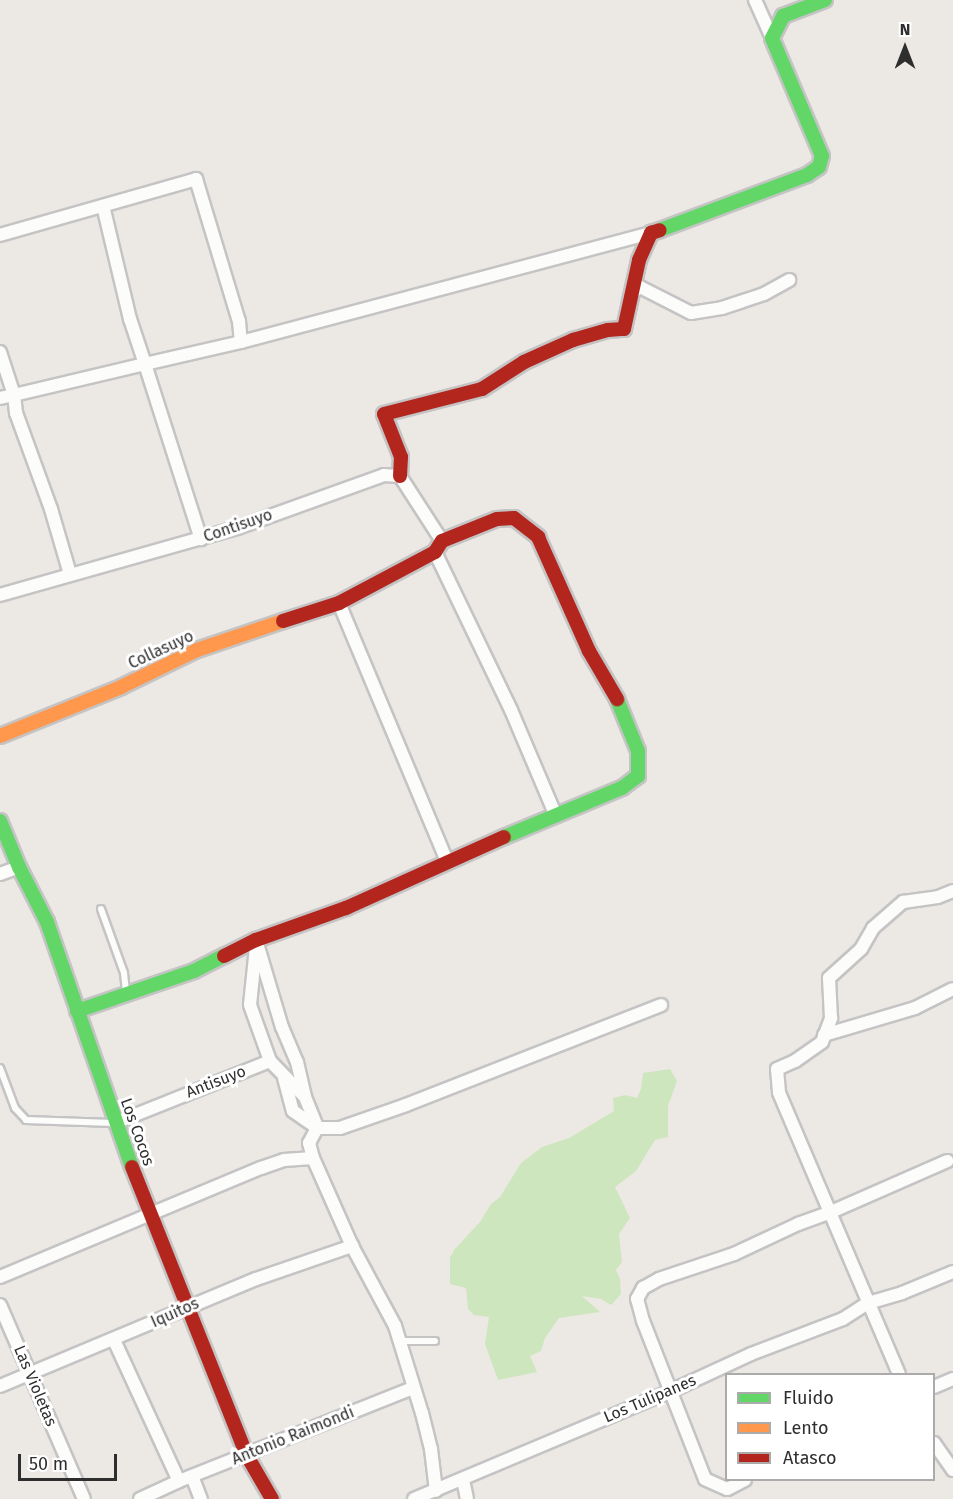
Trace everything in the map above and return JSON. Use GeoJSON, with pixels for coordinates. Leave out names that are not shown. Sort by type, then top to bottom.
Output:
{"type":"FeatureCollection","features":[{"type":"Feature","properties":{"kind":"street"},"geometry":{"type":"LineString","coordinates":[[0,398],[241,342],[651,233],[807,175],[819,167],[822,156],[755,0]]}},
{"type":"Feature","properties":{"kind":"street"},"geometry":{"type":"LineString","coordinates":[[772,38],[783,16],[825,0]]}},
{"type":"Feature","properties":{"kind":"street"},"geometry":{"type":"LineString","coordinates":[[0,236],[196,179],[239,321],[241,342]]}},
{"type":"Feature","properties":{"kind":"street"},"geometry":{"type":"LineString","coordinates":[[103,206],[129,319],[201,539]]}},
{"type":"Feature","properties":{"kind":"street"},"geometry":{"type":"LineString","coordinates":[[77,1011],[194,971],[256,940],[346,908],[447,861],[556,816],[438,546],[400,476],[401,458],[384,414],[482,388],[524,362],[573,339],[608,330],[624,329],[639,260],[651,233]]}},
{"type":"Feature","properties":{"kind":"street"},"geometry":{"type":"LineString","coordinates":[[632,293],[640,287],[692,313],[722,308],[764,294],[789,280]]}},
{"type":"Feature","properties":{"kind":"street"},"geometry":{"type":"LineString","coordinates":[[0,352],[14,395],[16,413],[51,509],[70,574]]}},
{"type":"Feature","properties":{"kind":"street","name":"Contisuyo"},"geometry":{"type":"LineString","coordinates":[[0,596],[70,574],[201,539],[384,475],[400,476]]}},
{"type":"Feature","properties":{"kind":"street","name":"Collasuyo"},"geometry":{"type":"LineString","coordinates":[[0,736],[121,687],[196,650],[339,603],[438,546],[497,519],[514,518],[538,537],[590,651],[615,693],[638,751],[638,776],[622,788],[556,816]]}},
{"type":"Feature","properties":{"kind":"street"},"geometry":{"type":"LineString","coordinates":[[339,603],[447,861]]}},
{"type":"Feature","properties":{"kind":"street","name":"Los Cocos"},"geometry":{"type":"LineString","coordinates":[[0,821],[19,867],[47,922],[115,1123],[246,1454],[272,1499]]}},
{"type":"Feature","properties":{"kind":"street"},"geometry":{"type":"LineString","coordinates":[[0,874],[19,867]]}},
{"type":"Feature","properties":{"kind":"street"},"geometry":{"type":"LineString","coordinates":[[899,1373],[778,1092],[777,1069],[795,1061],[822,1042],[831,1018],[829,978],[861,949],[873,928],[903,902],[938,897],[953,891]]}},
{"type":"Feature","properties":{"kind":"street"},"geometry":{"type":"LineString","coordinates":[[256,940],[250,1005],[270,1061],[284,1078],[305,1097]]}},
{"type":"Feature","properties":{"kind":"street"},"geometry":{"type":"LineString","coordinates":[[256,940],[282,1027],[297,1062],[305,1097],[318,1128]]}},
{"type":"Feature","properties":{"kind":"street"},"geometry":{"type":"LineString","coordinates":[[824,1035],[915,1008],[953,989]]}},
{"type":"Feature","properties":{"kind":"street"},"geometry":{"type":"LineString","coordinates":[[284,1078],[293,1111],[318,1128],[340,1128],[369,1119],[661,1005]]}},
{"type":"Feature","properties":{"kind":"street","name":"Antisuyo"},"geometry":{"type":"LineString","coordinates":[[115,1123],[270,1061]]}},
{"type":"Feature","properties":{"kind":"street"},"geometry":{"type":"LineString","coordinates":[[318,1128],[309,1143],[313,1158],[352,1246],[395,1326],[431,1449],[436,1491]]}},
{"type":"Feature","properties":{"kind":"street"},"geometry":{"type":"LineString","coordinates":[[0,1277],[150,1213],[284,1160],[313,1158]]}},
{"type":"Feature","properties":{"kind":"street"},"geometry":{"type":"LineString","coordinates":[[743,1481],[728,1494],[705,1479],[637,1299],[643,1288],[659,1279],[734,1254],[798,1224],[947,1161]]}},
{"type":"Feature","properties":{"kind":"street","name":"Iquitos"},"geometry":{"type":"LineString","coordinates":[[0,1386],[114,1340],[256,1278],[352,1246]]}},
{"type":"Feature","properties":{"kind":"street","name":"Los Tulipanes"},"geometry":{"type":"LineString","coordinates":[[414,1499],[671,1391],[752,1354],[843,1318],[868,1303],[902,1293],[953,1272]]}},
{"type":"Feature","properties":{"kind":"street","name":"Las Violetas"},"geometry":{"type":"LineString","coordinates":[[0,1305],[84,1499]]}},
{"type":"Feature","properties":{"kind":"street"},"geometry":{"type":"LineString","coordinates":[[114,1340],[179,1481]]}},
{"type":"Feature","properties":{"kind":"street"},"geometry":{"type":"LineString","coordinates":[[935,1386],[953,1379]]}},
{"type":"Feature","properties":{"kind":"street","name":"Antonio Raimondi"},"geometry":{"type":"LineString","coordinates":[[140,1499],[179,1481],[413,1388]]}},
{"type":"Feature","properties":{"kind":"street"},"geometry":{"type":"LineString","coordinates":[[935,1446],[953,1470]]}},
{"type":"Feature","properties":{"kind":"street"},"geometry":{"type":"LineString","coordinates":[[192,1476],[201,1499]]}},
{"type":"Feature","properties":{"kind":"street"},"geometry":{"type":"LineString","coordinates":[[463,1480],[467,1499]]}},
{"type":"Feature","properties":{"kind":"lane"},"geometry":{"type":"LineString","coordinates":[[101,909],[124,973],[126,994]]}},
{"type":"Feature","properties":{"kind":"lane"},"geometry":{"type":"LineString","coordinates":[[0,1068],[15,1108],[26,1120],[40,1122],[82,1120],[115,1123]]}},
{"type":"Feature","properties":{"kind":"lane"},"geometry":{"type":"LineString","coordinates":[[399,1341],[435,1341]]}},
{"type":"Feature","properties":{"kind":"green space"},"geometry":{"type":"Polygon","coordinates":[[[670,1069],[677,1081],[668,1106],[668,1137],[655,1140],[636,1171],[615,1187],[630,1218],[619,1234],[622,1262],[616,1270],[620,1279],[621,1294],[611,1305],[601,1299],[582,1296],[600,1312],[559,1318],[545,1338],[541,1351],[530,1356],[537,1372],[498,1380],[485,1344],[489,1317],[474,1315],[468,1309],[466,1288],[450,1284],[450,1258],[454,1250],[480,1222],[491,1204],[500,1197],[521,1163],[542,1147],[569,1138],[614,1111],[613,1098],[625,1095],[637,1098],[643,1073],[670,1069]]]}},
{"type":"Feature","properties":{"kind":"traffic: fast"},"geometry":{"type":"LineString","coordinates":[[660,230],[807,175],[819,167],[822,156],[772,38],[783,16],[825,0]]}},
{"type":"Feature","properties":{"kind":"traffic: fast"},"geometry":{"type":"LineString","coordinates":[[504,837],[622,788],[638,776],[638,751],[617,699]]}},
{"type":"Feature","properties":{"kind":"traffic: fast"},"geometry":{"type":"LineString","coordinates":[[0,821],[19,867],[47,922],[132,1167]]}},
{"type":"Feature","properties":{"kind":"traffic: fast"},"geometry":{"type":"LineString","coordinates":[[77,1011],[194,971],[224,956]]}},
{"type":"Feature","properties":{"kind":"traffic: slow"},"geometry":{"type":"LineString","coordinates":[[0,736],[121,687],[197,650],[283,621]]}},
{"type":"Feature","properties":{"kind":"traffic: jam"},"geometry":{"type":"LineString","coordinates":[[400,476],[401,457],[384,414],[482,389],[524,362],[573,340],[608,330],[624,329],[639,260],[651,233],[660,230]]}},
{"type":"Feature","properties":{"kind":"traffic: jam"},"geometry":{"type":"LineString","coordinates":[[283,621],[339,603],[435,552],[442,541],[497,519],[514,518],[538,537],[589,651],[617,699]]}},
{"type":"Feature","properties":{"kind":"traffic: jam"},"geometry":{"type":"LineString","coordinates":[[224,956],[256,940],[346,908],[504,837]]}},
{"type":"Feature","properties":{"kind":"traffic: jam"},"geometry":{"type":"LineString","coordinates":[[132,1167],[246,1454],[272,1499]]}}]}
